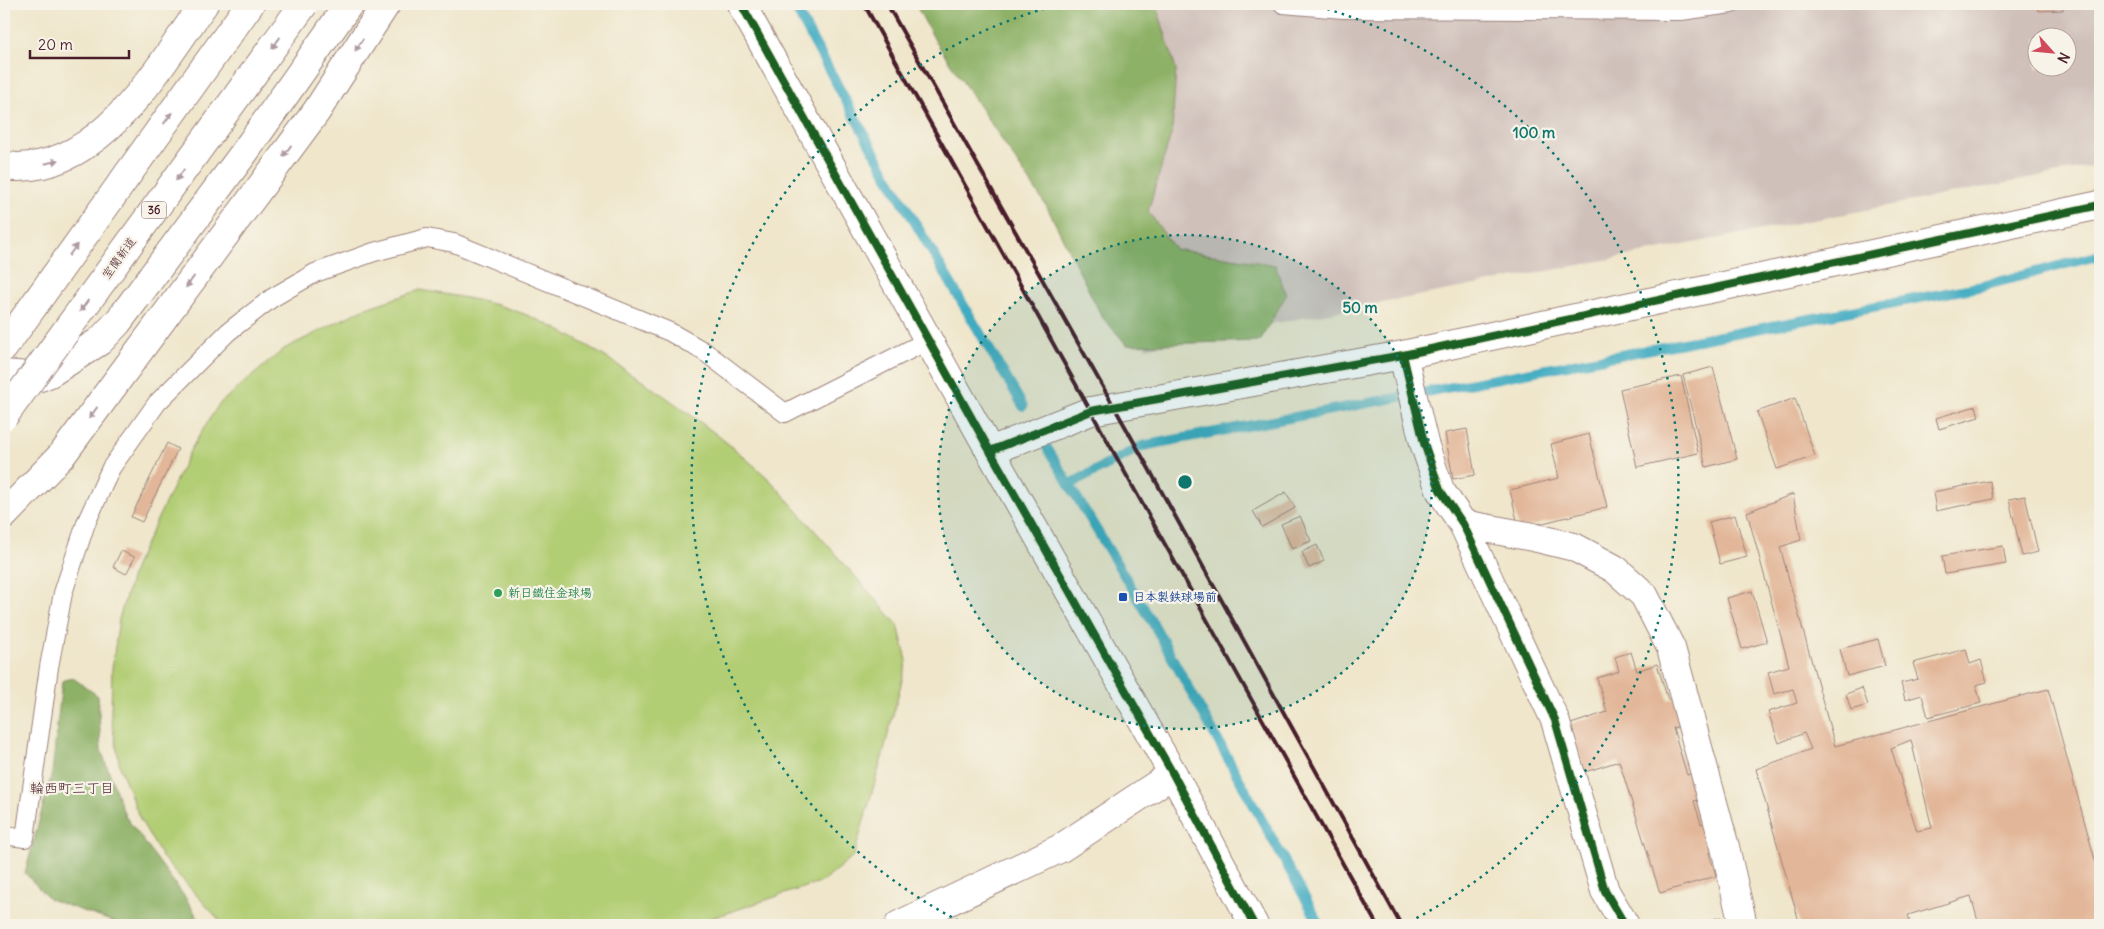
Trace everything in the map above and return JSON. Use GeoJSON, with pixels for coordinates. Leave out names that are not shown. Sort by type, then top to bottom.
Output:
{"type":"FeatureCollection","features":[{"type":"Feature","properties":{"kind":"main road"},"geometry":{"type":"LineString","coordinates":[[4,166],[22,168],[58,161],[91,142],[128,109],[204,4]]}},
{"type":"Feature","properties":{"kind":"main road"},"geometry":{"type":"LineString","coordinates":[[4,347],[250,4]]}},
{"type":"Feature","properties":{"kind":"main road","name":"室蘭新道"},"geometry":{"type":"LineString","coordinates":[[4,416],[304,4]]}},
{"type":"Feature","properties":{"kind":"main road"},"geometry":{"type":"LineString","coordinates":[[4,374],[40,377],[100,341],[118,322],[244,153],[349,4]]}},
{"type":"Feature","properties":{"kind":"main road"},"geometry":{"type":"LineString","coordinates":[[4,515],[62,455],[316,112],[386,4]]}},
{"type":"Feature","properties":{"kind":"main road"},"geometry":{"type":"LineString","coordinates":[[741,4],[990,451],[1174,774],[1254,925]]}},
{"type":"Feature","properties":{"kind":"main road"},"geometry":{"type":"LineString","coordinates":[[990,451],[1090,411],[1405,367],[2100,205]]}},
{"type":"Feature","properties":{"kind":"main road"},"geometry":{"type":"LineString","coordinates":[[1405,367],[1424,444],[1440,490],[1464,524],[1555,720],[1605,891],[1625,925]]}},
{"type":"Feature","properties":{"kind":"main road"},"geometry":{"type":"LineString","coordinates":[[1464,524],[1574,547],[1615,569],[1644,595],[1671,648],[1725,847],[1743,925]]}},
{"type":"Feature","properties":{"kind":"main road"},"geometry":{"type":"LineString","coordinates":[[899,925],[1061,848],[1174,774]]}},
{"type":"Feature","properties":{"kind":"lane"},"geometry":{"type":"LineString","coordinates":[[1283,4],[1343,9],[1681,7],[1731,4]]}},
{"type":"Feature","properties":{"kind":"lane"},"geometry":{"type":"LineString","coordinates":[[4,835],[25,838],[49,667],[63,593],[86,523],[111,468],[157,404],[228,332],[272,298],[315,273],[374,252],[428,238],[454,243],[670,332],[705,352],[786,413],[929,340]]}},
{"type":"Feature","properties":{"kind":"shaded area"},"geometry":{"type":"Polygon","coordinates":[[[955,4],[2100,4],[2100,165],[1146,348],[955,4]]]}},
{"type":"Feature","properties":{"kind":"green space"},"geometry":{"type":"Polygon","coordinates":[[[915,4],[1156,4],[1176,69],[1172,131],[1148,211],[1175,249],[1275,265],[1286,295],[1260,341],[1127,345],[1102,317],[1047,207],[936,42],[915,4]]]}},
{"type":"Feature","properties":{"kind":"green space","name":"新日鐵住金球場"},"geometry":{"type":"Polygon","coordinates":[[[420,290],[486,302],[511,309],[538,320],[591,348],[667,398],[720,437],[771,481],[898,625],[907,661],[854,855],[823,881],[691,925],[226,925],[221,922],[162,857],[140,819],[120,767],[111,717],[112,668],[119,619],[135,566],[191,449],[219,404],[284,349],[363,309],[420,290]]]}},
{"type":"Feature","properties":{"kind":"green space"},"geometry":{"type":"Polygon","coordinates":[[[73,678],[98,696],[101,750],[125,816],[187,900],[202,925],[122,925],[49,899],[25,873],[52,773],[62,681],[73,678]]]}},
{"type":"Feature","properties":{"kind":"building"},"geometry":{"type":"Polygon","coordinates":[[[2037,4],[2063,4],[2063,10],[2038,11],[2037,4]]]}},
{"type":"Feature","properties":{"kind":"building"},"geometry":{"type":"Polygon","coordinates":[[[1713,367],[1737,459],[1706,467],[1683,375],[1713,367]]]}},
{"type":"Feature","properties":{"kind":"building"},"geometry":{"type":"Polygon","coordinates":[[[1681,376],[1698,453],[1637,467],[1620,389],[1681,376]]]}},
{"type":"Feature","properties":{"kind":"building"},"geometry":{"type":"Polygon","coordinates":[[[1795,398],[1815,456],[1777,469],[1757,412],[1795,398]]]}},
{"type":"Feature","properties":{"kind":"building"},"geometry":{"type":"Polygon","coordinates":[[[1976,406],[1979,417],[1939,429],[1936,418],[1976,406]]]}},
{"type":"Feature","properties":{"kind":"building"},"geometry":{"type":"Polygon","coordinates":[[[1467,429],[1475,475],[1453,479],[1445,433],[1467,429]]]}},
{"type":"Feature","properties":{"kind":"building"},"geometry":{"type":"Polygon","coordinates":[[[1589,434],[1607,507],[1519,529],[1510,490],[1559,478],[1551,444],[1589,434]]]}},
{"type":"Feature","properties":{"kind":"building"},"geometry":{"type":"Polygon","coordinates":[[[167,443],[178,449],[142,522],[131,517],[167,443]]]}},
{"type":"Feature","properties":{"kind":"building"},"geometry":{"type":"Polygon","coordinates":[[[1990,481],[1993,499],[1936,511],[1933,492],[1990,481]]]}},
{"type":"Feature","properties":{"kind":"building"},"geometry":{"type":"Polygon","coordinates":[[[1286,492],[1295,508],[1262,527],[1253,511],[1286,492]]]}},
{"type":"Feature","properties":{"kind":"building"},"geometry":{"type":"Polygon","coordinates":[[[1793,494],[1801,540],[1780,547],[1835,746],[2048,689],[2100,878],[2100,925],[1979,925],[1971,896],[1908,915],[1911,925],[1800,925],[1756,769],[1811,749],[1804,733],[1779,743],[1768,712],[1797,703],[1793,689],[1774,694],[1768,672],[1789,666],[1747,512],[1793,494]],[[1911,740],[1891,748],[1917,831],[1932,828],[1911,740]]]}},
{"type":"Feature","properties":{"kind":"building"},"geometry":{"type":"Polygon","coordinates":[[[2025,496],[2038,552],[2022,556],[2009,499],[2025,496]]]}},
{"type":"Feature","properties":{"kind":"building"},"geometry":{"type":"Polygon","coordinates":[[[1735,515],[1747,557],[1720,564],[1709,522],[1735,515]]]}},
{"type":"Feature","properties":{"kind":"building"},"geometry":{"type":"Polygon","coordinates":[[[1300,516],[1311,541],[1292,549],[1281,524],[1300,516]]]}},
{"type":"Feature","properties":{"kind":"building"},"geometry":{"type":"Polygon","coordinates":[[[1317,545],[1324,561],[1309,568],[1302,552],[1317,545]]]}},
{"type":"Feature","properties":{"kind":"building"},"geometry":{"type":"Polygon","coordinates":[[[2003,546],[2006,564],[1945,574],[1942,556],[2003,546]]]}},
{"type":"Feature","properties":{"kind":"building"},"geometry":{"type":"Polygon","coordinates":[[[121,551],[135,557],[126,574],[113,567],[121,551]]]}},
{"type":"Feature","properties":{"kind":"building"},"geometry":{"type":"Polygon","coordinates":[[[1752,591],[1767,642],[1742,649],[1727,598],[1752,591]]]}},
{"type":"Feature","properties":{"kind":"building"},"geometry":{"type":"Polygon","coordinates":[[[1878,639],[1885,666],[1847,676],[1840,649],[1878,639]]]}},
{"type":"Feature","properties":{"kind":"building"},"geometry":{"type":"Polygon","coordinates":[[[1966,649],[1970,664],[1981,660],[1987,682],[1976,685],[1981,703],[1928,717],[1922,695],[1905,700],[1901,683],[1918,679],[1913,663],[1966,649]]]}},
{"type":"Feature","properties":{"kind":"building"},"geometry":{"type":"Polygon","coordinates":[[[1631,652],[1637,671],[1657,664],[1668,700],[1679,697],[1687,724],[1673,728],[1687,775],[1700,771],[1707,797],[1694,801],[1701,824],[1712,821],[1721,849],[1709,853],[1716,876],[1660,893],[1619,761],[1585,772],[1571,724],[1607,712],[1597,678],[1619,671],[1615,657],[1631,652]]]}},
{"type":"Feature","properties":{"kind":"building"},"geometry":{"type":"Polygon","coordinates":[[[1862,688],[1868,705],[1851,710],[1846,694],[1862,688]]]}},
{"type":"Feature","properties":{"kind":"building"},"geometry":{"type":"Polygon","coordinates":[[[1721,917],[1723,925],[1693,925],[1721,917]]]}},
{"type":"Feature","properties":{"kind":"waterway"},"geometry":{"type":"LineString","coordinates":[[793,4],[884,170],[1023,406]]}},
{"type":"Feature","properties":{"kind":"waterway"},"geometry":{"type":"LineString","coordinates":[[1069,485],[1142,446],[1983,286],[2100,255]]}},
{"type":"Feature","properties":{"kind":"waterway"},"geometry":{"type":"LineString","coordinates":[[1046,446],[1154,625],[1320,925]]}},
{"type":"Feature","properties":{"kind":"railway"},"geometry":{"type":"LineString","coordinates":[[864,4],[1377,925]]}},
{"type":"Feature","properties":{"kind":"railway"},"geometry":{"type":"LineString","coordinates":[[887,4],[1148,467],[1401,925]]}},
{"type":"Feature","properties":{"kind":"cycle path"},"geometry":{"type":"LineString","coordinates":[[741,4],[990,451],[1173,774],[1254,925]]}},
{"type":"Feature","properties":{"kind":"cycle path"},"geometry":{"type":"LineString","coordinates":[[990,451],[1091,411],[1403,355],[2100,205]]}},
{"type":"Feature","properties":{"kind":"cycle path"},"geometry":{"type":"LineString","coordinates":[[1403,355],[1424,443],[1440,490],[1463,524],[1555,720],[1605,891],[1625,925]]}},
{"type":"Feature","properties":{"kind":"place","name":"新日鐵住金球場"},"geometry":{"type":"Point","coordinates":[498,593]}},
{"type":"Feature","properties":{"kind":"place","name":"日本製鉄球場前"},"geometry":{"type":"Point","coordinates":[1123,597]}},
{"type":"Feature","properties":{"kind":"district","name":"輪西町三丁目"},"geometry":{"type":"Point","coordinates":[72,788]}}]}
